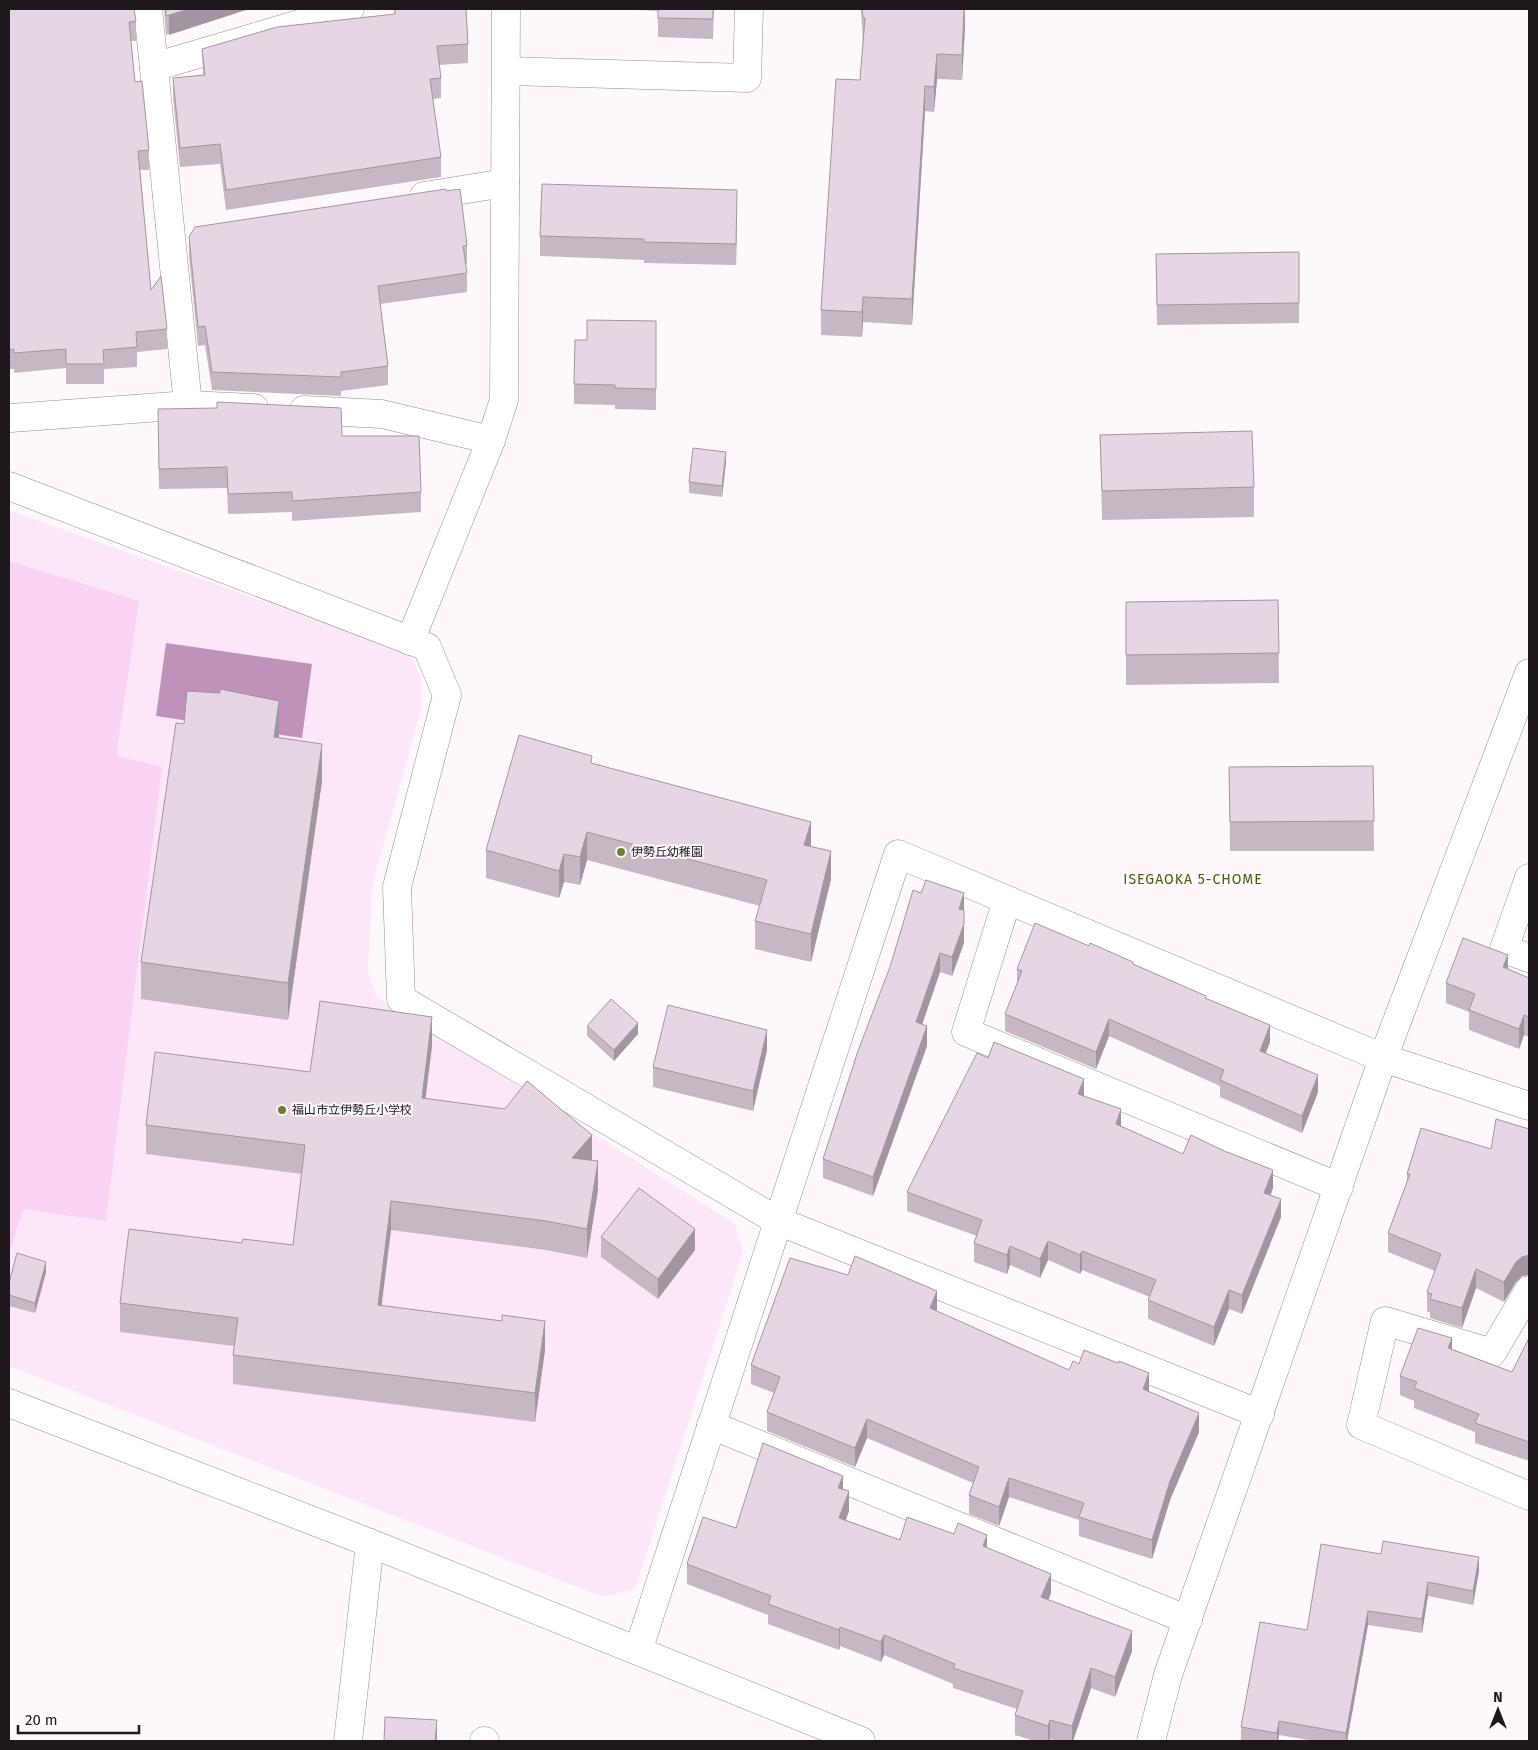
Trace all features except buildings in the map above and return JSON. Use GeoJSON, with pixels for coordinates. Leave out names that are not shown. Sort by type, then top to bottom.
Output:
{"type":"FeatureCollection","features":[{"type":"Feature","properties":{"kind":"street"},"geometry":{"type":"LineString","coordinates":[[148,9],[188,405]]}},
{"type":"Feature","properties":{"kind":"street"},"geometry":{"type":"LineString","coordinates":[[154,67],[350,9]]}},
{"type":"Feature","properties":{"kind":"street"},"geometry":{"type":"LineString","coordinates":[[410,641],[491,440],[504,400],[506,9]]}},
{"type":"Feature","properties":{"kind":"street"},"geometry":{"type":"LineString","coordinates":[[506,71],[747,78],[750,9]]}},
{"type":"Feature","properties":{"kind":"street"},"geometry":{"type":"LineString","coordinates":[[397,200],[505,183]]}},
{"type":"Feature","properties":{"kind":"street"},"geometry":{"type":"LineString","coordinates":[[170,234],[200,230]]}},
{"type":"Feature","properties":{"kind":"street"},"geometry":{"type":"LineString","coordinates":[[10,411],[188,405],[382,414],[491,440]]}},
{"type":"Feature","properties":{"kind":"street"},"geometry":{"type":"LineString","coordinates":[[9,486],[426,648],[447,694],[397,887],[402,999],[778,1221],[1260,1414]]}},
{"type":"Feature","properties":{"kind":"street"},"geometry":{"type":"LineString","coordinates":[[1151,1741],[1168,1675],[1383,1058],[1529,673]]}},
{"type":"Feature","properties":{"kind":"street"},"geometry":{"type":"LineString","coordinates":[[638,1651],[898,854],[1383,1058],[1529,1106]]}},
{"type":"Feature","properties":{"kind":"street"},"geometry":{"type":"LineString","coordinates":[[1529,878],[1504,949],[1529,958]]}},
{"type":"Feature","properties":{"kind":"street"},"geometry":{"type":"LineString","coordinates":[[1007,900],[966,1032],[1339,1187]]}},
{"type":"Feature","properties":{"kind":"street"},"geometry":{"type":"LineString","coordinates":[[1529,1290],[1492,1353],[1384,1321],[1361,1425],[1529,1496]]}},
{"type":"Feature","properties":{"kind":"street"},"geometry":{"type":"LineString","coordinates":[[9,1404],[370,1543],[861,1741]]}},
{"type":"Feature","properties":{"kind":"street"},"geometry":{"type":"LineString","coordinates":[[711,1425],[1188,1620]]}},
{"type":"Feature","properties":{"kind":"street"},"geometry":{"type":"LineString","coordinates":[[348,1741],[370,1543]]}},
{"type":"Feature","properties":{"kind":"shaded area","name":"福山市立伊勢丘小学校"},"geometry":{"type":"Polygon","coordinates":[[[9,510],[410,654],[421,678],[421,710],[372,886],[368,972],[376,996],[735,1224],[743,1252],[635,1589],[603,1597],[9,1366],[9,510]]]}},
{"type":"Feature","properties":{"kind":"shaded area"},"geometry":{"type":"Polygon","coordinates":[[[9,561],[139,601],[116,756],[162,767],[106,1221],[23,1209],[9,1254],[9,561]]]}},
{"type":"Feature","properties":{"kind":"shaded area"},"geometry":{"type":"Polygon","coordinates":[[[166,643],[312,664],[302,738],[156,716],[166,643]]]}},
{"type":"Feature","properties":{"kind":"place","name":"伊勢丘幼稚園"},"geometry":{"type":"Point","coordinates":[621,852]}},
{"type":"Feature","properties":{"kind":"place","name":"福山市立伊勢丘小学校"},"geometry":{"type":"Point","coordinates":[282,1110]}},
{"type":"Feature","properties":{"kind":"district","name":"ISEGAOKA 5-CHOME"},"geometry":{"type":"Point","coordinates":[1193,879]}}]}
